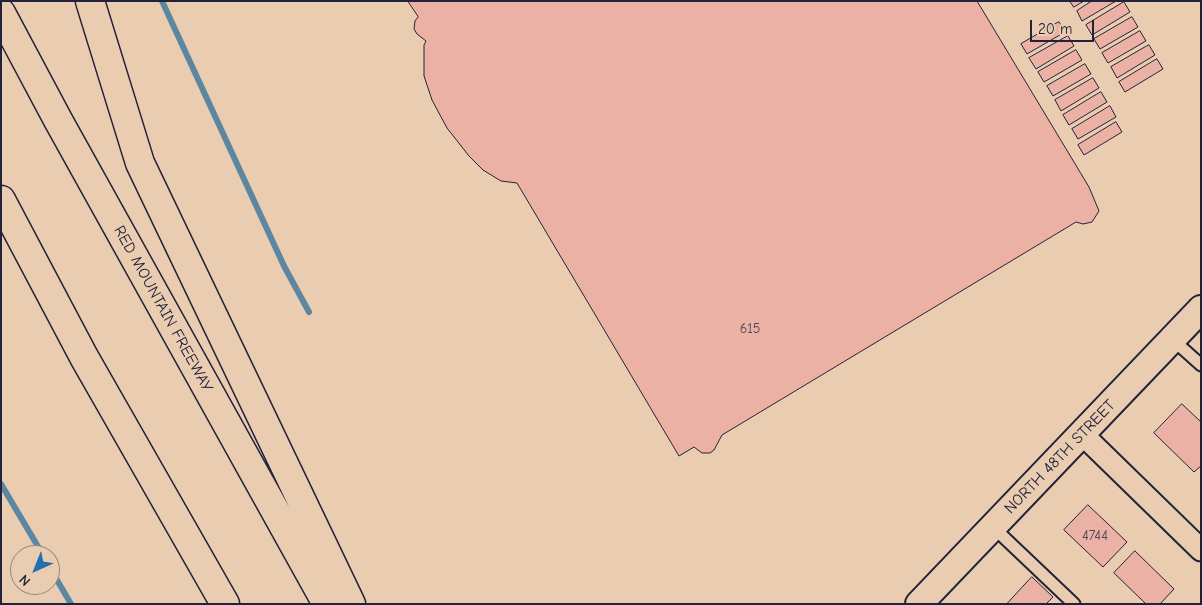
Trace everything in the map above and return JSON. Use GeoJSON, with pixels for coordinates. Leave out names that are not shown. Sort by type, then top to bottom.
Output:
{"type":"FeatureCollection","features":[{"type":"Feature","properties":{"kind":"highway"},"geometry":{"type":"LineString","coordinates":[[90,1],[140,163],[351,604]]}},
{"type":"Feature","properties":{"kind":"highway","name":"RED MOUNTAIN FREEWAY"},"geometry":{"type":"LineString","coordinates":[[1,13],[58,120],[327,604]]}},
{"type":"Feature","properties":{"kind":"highway"},"geometry":{"type":"LineString","coordinates":[[1,200],[84,357],[225,604]]}},
{"type":"Feature","properties":{"kind":"highway"},"geometry":{"type":"LineString","coordinates":[[1,223],[84,357]]}},
{"type":"Feature","properties":{"kind":"street","name":"NORTH 48TH STREET"},"geometry":{"type":"LineString","coordinates":[[919,604],[1201,308]]}},
{"type":"Feature","properties":{"kind":"street"},"geometry":{"type":"LineString","coordinates":[[1082,434],[1201,550]]}},
{"type":"Feature","properties":{"kind":"lane"},"geometry":{"type":"LineString","coordinates":[[1172,339],[1201,365]]}},
{"type":"Feature","properties":{"kind":"lane"},"geometry":{"type":"LineString","coordinates":[[993,527],[1074,604]]}},
{"type":"Feature","properties":{"kind":"building"},"geometry":{"type":"Polygon","coordinates":[[[408,1],[977,1],[1089,187],[1099,211],[1092,222],[1083,224],[1076,222],[722,435],[714,450],[710,453],[702,453],[694,447],[679,456],[517,183],[501,181],[483,170],[469,156],[447,128],[432,100],[424,76],[424,45],[426,41],[414,29],[415,21],[418,17],[408,1]]]}},
{"type":"Feature","properties":{"kind":"building"},"geometry":{"type":"Polygon","coordinates":[[[1070,1],[1084,1],[1074,7],[1070,1]]]}},
{"type":"Feature","properties":{"kind":"building"},"geometry":{"type":"Polygon","coordinates":[[[1092,1],[1116,1],[1082,21],[1077,11],[1092,1]]]}},
{"type":"Feature","properties":{"kind":"building"},"geometry":{"type":"Polygon","coordinates":[[[1124,2],[1130,12],[1092,35],[1086,25],[1124,2]]]}},
{"type":"Feature","properties":{"kind":"building"},"geometry":{"type":"Polygon","coordinates":[[[1132,17],[1138,27],[1100,49],[1094,39],[1132,17]]]}},
{"type":"Feature","properties":{"kind":"building"},"geometry":{"type":"Polygon","coordinates":[[[1059,22],[1065,32],[1027,54],[1021,44],[1059,22]]]}},
{"type":"Feature","properties":{"kind":"building"},"geometry":{"type":"Polygon","coordinates":[[[1140,31],[1146,41],[1108,63],[1102,53],[1140,31]]]}},
{"type":"Feature","properties":{"kind":"building"},"geometry":{"type":"Polygon","coordinates":[[[1068,36],[1074,46],[1036,69],[1029,58],[1068,36]]]}},
{"type":"Feature","properties":{"kind":"building"},"geometry":{"type":"Polygon","coordinates":[[[1149,45],[1155,55],[1117,78],[1111,67],[1149,45]]]}},
{"type":"Feature","properties":{"kind":"building"},"geometry":{"type":"Polygon","coordinates":[[[1076,50],[1082,60],[1044,82],[1038,72],[1076,50]]]}},
{"type":"Feature","properties":{"kind":"building"},"geometry":{"type":"Polygon","coordinates":[[[1157,59],[1163,69],[1125,92],[1119,82],[1157,59]]]}},
{"type":"Feature","properties":{"kind":"building"},"geometry":{"type":"Polygon","coordinates":[[[1085,64],[1091,74],[1053,96],[1047,86],[1085,64]]]}},
{"type":"Feature","properties":{"kind":"building"},"geometry":{"type":"Polygon","coordinates":[[[1093,78],[1099,88],[1061,111],[1055,100],[1093,78]]]}},
{"type":"Feature","properties":{"kind":"building"},"geometry":{"type":"Polygon","coordinates":[[[1101,92],[1107,102],[1069,125],[1063,115],[1101,92]]]}},
{"type":"Feature","properties":{"kind":"building"},"geometry":{"type":"Polygon","coordinates":[[[1110,106],[1116,117],[1078,139],[1072,129],[1110,106]]]}},
{"type":"Feature","properties":{"kind":"building"},"geometry":{"type":"Polygon","coordinates":[[[1116,122],[1122,132],[1084,155],[1078,145],[1116,122]]]}},
{"type":"Feature","properties":{"kind":"building"},"geometry":{"type":"Polygon","coordinates":[[[1182,404],[1201,422],[1201,466],[1194,472],[1154,433],[1182,404]]]}},
{"type":"Feature","properties":{"kind":"building"},"geometry":{"type":"Polygon","coordinates":[[[1088,505],[1127,542],[1103,567],[1064,530],[1088,505]]]}},
{"type":"Feature","properties":{"kind":"building"},"geometry":{"type":"Polygon","coordinates":[[[1135,551],[1174,589],[1160,604],[1146,604],[1114,573],[1135,551]]]}},
{"type":"Feature","properties":{"kind":"building"},"geometry":{"type":"Polygon","coordinates":[[[1032,577],[1053,597],[1046,604],[1007,604],[1032,577]]]}},
{"type":"Feature","properties":{"kind":"waterway"},"geometry":{"type":"LineString","coordinates":[[162,1],[284,266],[309,312]]}},
{"type":"Feature","properties":{"kind":"waterway"},"geometry":{"type":"LineString","coordinates":[[1,484],[37,545]]}},
{"type":"Feature","properties":{"kind":"waterway"},"geometry":{"type":"LineString","coordinates":[[60,585],[71,604]]}}]}
